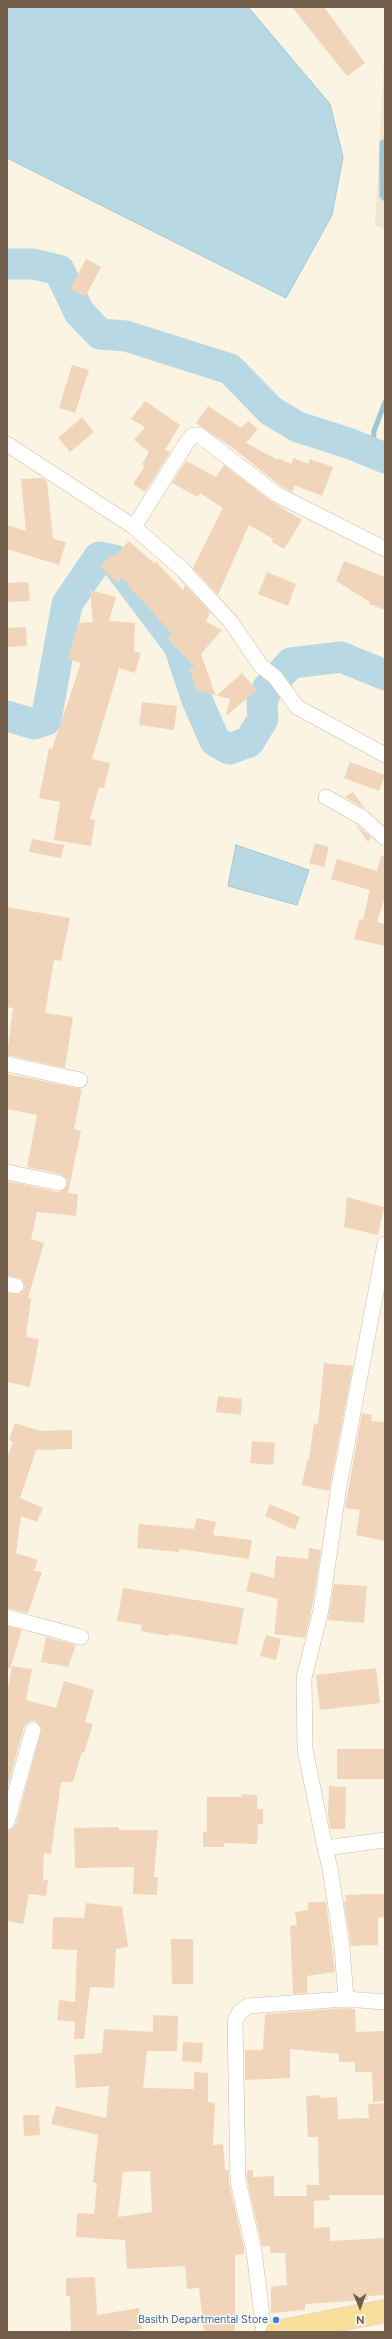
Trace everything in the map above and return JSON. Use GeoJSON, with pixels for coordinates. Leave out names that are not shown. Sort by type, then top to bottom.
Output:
{"type":"FeatureCollection","features":[{"type":"Feature","properties":{"kind":"main road"},"geometry":{"type":"LineString","coordinates":[[276,2332],[385,2312]]}},
{"type":"Feature","properties":{"kind":"street"},"geometry":{"type":"LineString","coordinates":[[134,527],[193,434],[199,435],[276,494],[385,549]]}},
{"type":"Feature","properties":{"kind":"street"},"geometry":{"type":"LineString","coordinates":[[7,444],[134,527],[183,570],[230,622],[261,666],[275,676],[297,707],[385,755]]}},
{"type":"Feature","properties":{"kind":"street"},"geometry":{"type":"LineString","coordinates":[[326,797],[363,818],[385,838]]}},
{"type":"Feature","properties":{"kind":"street"},"geometry":{"type":"LineString","coordinates":[[7,1064],[80,1080]]}},
{"type":"Feature","properties":{"kind":"street"},"geometry":{"type":"LineString","coordinates":[[7,1172],[59,1183]]}},
{"type":"Feature","properties":{"kind":"street"},"geometry":{"type":"LineString","coordinates":[[346,1999],[342,1947],[330,1868],[305,1749],[304,1678],[321,1610],[339,1486],[385,1244]]}},
{"type":"Feature","properties":{"kind":"street"},"geometry":{"type":"LineString","coordinates":[[7,1617],[81,1637]]}},
{"type":"Feature","properties":{"kind":"street"},"geometry":{"type":"LineString","coordinates":[[7,1822],[32,1730]]}},
{"type":"Feature","properties":{"kind":"street"},"geometry":{"type":"LineString","coordinates":[[325,1848],[385,1840]]}},
{"type":"Feature","properties":{"kind":"street"},"geometry":{"type":"LineString","coordinates":[[264,2332],[254,2251],[238,2181],[235,2022],[239,2013],[248,2006],[346,1999],[385,2002]]}},
{"type":"Feature","properties":{"kind":"shaded area"},"geometry":{"type":"Polygon","coordinates":[[[385,38],[385,229],[375,225],[385,38]]]}},
{"type":"Feature","properties":{"kind":"water"},"geometry":{"type":"Polygon","coordinates":[[[7,7],[248,7],[330,104],[343,157],[332,215],[286,298],[7,158],[7,7]]]}},
{"type":"Feature","properties":{"kind":"water"},"geometry":{"type":"Polygon","coordinates":[[[236,845],[309,870],[297,905],[228,886],[236,845]]]}},
{"type":"Feature","properties":{"kind":"building"},"geometry":{"type":"Polygon","coordinates":[[[292,7],[324,7],[365,63],[347,76],[292,7]]]}},
{"type":"Feature","properties":{"kind":"building"},"geometry":{"type":"Polygon","coordinates":[[[86,259],[101,267],[85,297],[70,289],[86,259]]]}},
{"type":"Feature","properties":{"kind":"building"},"geometry":{"type":"Polygon","coordinates":[[[72,365],[89,370],[75,413],[59,408],[72,365]]]}},
{"type":"Feature","properties":{"kind":"building"},"geometry":{"type":"Polygon","coordinates":[[[145,401],[180,425],[165,450],[170,452],[145,492],[133,484],[145,466],[142,464],[149,452],[134,440],[145,427],[131,419],[145,401]]]}},
{"type":"Feature","properties":{"kind":"building"},"geometry":{"type":"Polygon","coordinates":[[[208,406],[241,428],[248,421],[258,429],[246,443],[278,460],[279,458],[291,464],[294,458],[308,464],[310,459],[333,467],[322,496],[295,485],[292,492],[281,486],[234,449],[196,423],[208,406]]]}},
{"type":"Feature","properties":{"kind":"building"},"geometry":{"type":"Polygon","coordinates":[[[82,417],[94,432],[70,452],[58,438],[82,417]]]}},
{"type":"Feature","properties":{"kind":"building"},"geometry":{"type":"Polygon","coordinates":[[[186,461],[216,477],[224,465],[271,501],[302,520],[284,549],[272,542],[273,539],[249,525],[218,595],[193,568],[223,508],[200,493],[198,497],[172,483],[186,461]]]}},
{"type":"Feature","properties":{"kind":"building"},"geometry":{"type":"Polygon","coordinates":[[[43,478],[47,481],[53,539],[66,542],[59,565],[7,549],[7,525],[26,531],[21,479],[43,478]]]}},
{"type":"Feature","properties":{"kind":"building"},"geometry":{"type":"Polygon","coordinates":[[[129,541],[155,564],[156,562],[183,590],[185,585],[210,612],[206,622],[222,630],[201,654],[216,695],[196,690],[189,667],[196,668],[187,659],[185,654],[185,657],[167,638],[172,634],[121,577],[119,584],[100,567],[112,554],[114,557],[129,541]]]}},
{"type":"Feature","properties":{"kind":"building"},"geometry":{"type":"Polygon","coordinates":[[[344,561],[385,577],[385,610],[369,604],[370,602],[336,581],[344,561]]]}},
{"type":"Feature","properties":{"kind":"building"},"geometry":{"type":"Polygon","coordinates":[[[267,572],[296,584],[288,606],[258,594],[267,572]]]}},
{"type":"Feature","properties":{"kind":"building"},"geometry":{"type":"Polygon","coordinates":[[[28,582],[30,601],[7,602],[7,583],[28,582]]]}},
{"type":"Feature","properties":{"kind":"building"},"geometry":{"type":"Polygon","coordinates":[[[90,590],[116,597],[109,621],[135,623],[134,651],[141,653],[135,673],[119,668],[92,759],[110,763],[104,788],[99,787],[90,819],[95,820],[91,846],[54,840],[60,802],[39,798],[49,748],[52,749],[81,663],[68,659],[78,623],[93,622],[90,590]]]}},
{"type":"Feature","properties":{"kind":"building"},"geometry":{"type":"Polygon","coordinates":[[[26,627],[27,646],[7,647],[7,628],[26,627]]]}},
{"type":"Feature","properties":{"kind":"building"},"geometry":{"type":"Polygon","coordinates":[[[242,673],[257,690],[226,716],[230,699],[217,695],[242,673]]]}},
{"type":"Feature","properties":{"kind":"building"},"geometry":{"type":"Polygon","coordinates":[[[142,702],[177,706],[174,730],[139,725],[142,702]]]}},
{"type":"Feature","properties":{"kind":"building"},"geometry":{"type":"Polygon","coordinates":[[[350,762],[385,775],[379,791],[344,778],[350,762]]]}},
{"type":"Feature","properties":{"kind":"building"},"geometry":{"type":"Polygon","coordinates":[[[353,792],[365,809],[345,797],[353,792]]]}},
{"type":"Feature","properties":{"kind":"building"},"geometry":{"type":"Polygon","coordinates":[[[355,824],[371,837],[368,842],[355,824]]]}},
{"type":"Feature","properties":{"kind":"building"},"geometry":{"type":"Polygon","coordinates":[[[32,839],[64,845],[61,858],[29,852],[32,839]]]}},
{"type":"Feature","properties":{"kind":"building"},"geometry":{"type":"Polygon","coordinates":[[[315,843],[329,847],[324,867],[309,863],[315,843]]]}},
{"type":"Feature","properties":{"kind":"building"},"geometry":{"type":"Polygon","coordinates":[[[381,856],[385,857],[385,897],[377,922],[385,924],[385,946],[354,939],[360,919],[363,920],[370,890],[331,879],[337,859],[377,871],[381,856]]]}},
{"type":"Feature","properties":{"kind":"building"},"geometry":{"type":"Polygon","coordinates":[[[7,907],[70,918],[61,961],[54,960],[45,1013],[73,1017],[65,1068],[7,1055],[13,1008],[7,1007],[7,907]]]}},
{"type":"Feature","properties":{"kind":"building"},"geometry":{"type":"Polygon","coordinates":[[[8,1074],[82,1089],[74,1129],[81,1131],[68,1193],[78,1194],[76,1216],[37,1212],[31,1239],[44,1243],[28,1298],[31,1298],[26,1337],[39,1339],[30,1387],[7,1382],[7,1293],[19,1294],[25,1288],[22,1279],[7,1275],[7,1181],[58,1192],[65,1189],[68,1181],[61,1174],[27,1167],[37,1115],[7,1109],[8,1074]]]}},
{"type":"Feature","properties":{"kind":"building"},"geometry":{"type":"Polygon","coordinates":[[[347,1197],[384,1207],[378,1235],[344,1227],[347,1197]]]}},
{"type":"Feature","properties":{"kind":"building"},"geometry":{"type":"Polygon","coordinates":[[[324,1363],[353,1366],[329,1491],[302,1485],[307,1460],[309,1460],[314,1423],[318,1424],[324,1363]]]}},
{"type":"Feature","properties":{"kind":"building"},"geometry":{"type":"Polygon","coordinates":[[[218,1396],[242,1399],[241,1415],[216,1412],[218,1396]]]}},
{"type":"Feature","properties":{"kind":"building"},"geometry":{"type":"Polygon","coordinates":[[[362,1413],[372,1415],[371,1421],[385,1422],[385,1541],[356,1535],[360,1510],[345,1508],[362,1413]]]}},
{"type":"Feature","properties":{"kind":"building"},"geometry":{"type":"Polygon","coordinates":[[[15,1423],[40,1431],[72,1430],[72,1449],[36,1450],[20,1498],[43,1508],[37,1522],[21,1516],[16,1553],[38,1560],[34,1571],[42,1572],[28,1613],[7,1608],[7,1458],[13,1442],[9,1440],[15,1423]]]}},
{"type":"Feature","properties":{"kind":"building"},"geometry":{"type":"Polygon","coordinates":[[[252,1441],[275,1443],[273,1465],[250,1463],[252,1441]]]}},
{"type":"Feature","properties":{"kind":"building"},"geometry":{"type":"Polygon","coordinates":[[[270,1504],[300,1517],[295,1530],[265,1516],[270,1504]]]}},
{"type":"Feature","properties":{"kind":"building"},"geometry":{"type":"Polygon","coordinates":[[[197,1518],[216,1522],[213,1535],[252,1540],[249,1559],[179,1549],[179,1552],[137,1548],[139,1524],[194,1529],[197,1518]]]}},
{"type":"Feature","properties":{"kind":"building"},"geometry":{"type":"Polygon","coordinates":[[[309,1548],[321,1550],[312,1608],[305,1638],[274,1634],[278,1599],[246,1591],[251,1572],[274,1578],[276,1556],[308,1559],[309,1548]]]}},
{"type":"Feature","properties":{"kind":"building"},"geometry":{"type":"Polygon","coordinates":[[[334,1584],[367,1586],[364,1623],[328,1620],[334,1584]]]}},
{"type":"Feature","properties":{"kind":"building"},"geometry":{"type":"Polygon","coordinates":[[[123,1588],[244,1608],[237,1645],[170,1634],[169,1636],[141,1631],[142,1625],[117,1621],[123,1588]]]}},
{"type":"Feature","properties":{"kind":"building"},"geometry":{"type":"Polygon","coordinates":[[[7,1626],[22,1630],[10,1669],[7,1668],[7,1626]]]}},
{"type":"Feature","properties":{"kind":"building"},"geometry":{"type":"Polygon","coordinates":[[[266,1635],[281,1639],[276,1660],[260,1656],[266,1635]]]}},
{"type":"Feature","properties":{"kind":"building"},"geometry":{"type":"Polygon","coordinates":[[[46,1637],[76,1645],[68,1667],[41,1662],[46,1637]]]}},
{"type":"Feature","properties":{"kind":"building"},"geometry":{"type":"Polygon","coordinates":[[[12,1666],[32,1669],[26,1700],[56,1708],[64,1681],[94,1690],[85,1722],[93,1724],[84,1753],[82,1752],[73,1782],[61,1782],[51,1854],[44,1853],[43,1880],[48,1880],[46,1896],[29,1894],[23,1924],[7,1921],[8,1831],[16,1824],[42,1728],[35,1721],[30,1721],[24,1727],[7,1789],[7,1694],[12,1666]]]}},
{"type":"Feature","properties":{"kind":"building"},"geometry":{"type":"Polygon","coordinates":[[[376,1668],[380,1703],[320,1710],[316,1675],[376,1668]]]}},
{"type":"Feature","properties":{"kind":"building"},"geometry":{"type":"Polygon","coordinates":[[[337,1749],[384,1749],[384,1779],[337,1779],[337,1749]]]}},
{"type":"Feature","properties":{"kind":"building"},"geometry":{"type":"Polygon","coordinates":[[[329,1786],[346,1787],[345,1829],[330,1829],[328,1815],[329,1786]]]}},
{"type":"Feature","properties":{"kind":"building"},"geometry":{"type":"Polygon","coordinates":[[[242,1794],[257,1795],[257,1809],[263,1809],[263,1824],[258,1824],[257,1844],[224,1843],[224,1847],[203,1847],[203,1832],[207,1832],[207,1797],[242,1797],[242,1794]]]}},
{"type":"Feature","properties":{"kind":"building"},"geometry":{"type":"Polygon","coordinates":[[[119,1827],[119,1830],[158,1830],[154,1877],[158,1877],[157,1895],[133,1894],[134,1867],[75,1868],[74,1828],[119,1827]]]}},
{"type":"Feature","properties":{"kind":"building"},"geometry":{"type":"Polygon","coordinates":[[[385,1894],[385,1917],[378,1918],[378,1945],[351,1946],[344,1902],[346,1902],[345,1895],[385,1894]]]}},
{"type":"Feature","properties":{"kind":"building"},"geometry":{"type":"Polygon","coordinates":[[[308,1902],[326,1902],[335,1972],[307,1976],[307,1993],[293,1994],[290,1926],[297,1925],[295,1912],[308,1910],[308,1902]]]}},
{"type":"Feature","properties":{"kind":"building"},"geometry":{"type":"Polygon","coordinates":[[[86,1903],[122,1907],[128,1947],[116,1949],[114,1988],[90,1987],[84,2039],[74,2039],[75,2022],[57,2020],[59,2000],[75,2002],[77,1950],[52,1949],[53,1917],[84,1918],[86,1903]]]}},
{"type":"Feature","properties":{"kind":"building"},"geometry":{"type":"Polygon","coordinates":[[[171,1939],[193,1939],[193,1984],[172,1984],[171,1939]]]}},
{"type":"Feature","properties":{"kind":"building"},"geometry":{"type":"Polygon","coordinates":[[[346,2008],[355,2009],[356,2032],[385,2031],[385,2101],[373,2102],[372,2072],[355,2072],[355,2062],[339,2062],[339,2054],[290,2049],[290,2078],[245,2080],[245,2050],[263,2050],[265,2014],[346,2008]]]}},
{"type":"Feature","properties":{"kind":"building"},"geometry":{"type":"Polygon","coordinates":[[[153,2015],[178,2016],[177,2051],[147,2051],[143,2088],[194,2089],[194,2072],[208,2073],[208,2102],[215,2103],[213,2145],[223,2144],[225,2170],[229,2170],[229,2183],[244,2248],[244,2254],[235,2255],[235,2332],[204,2332],[199,2288],[187,2289],[185,2266],[127,2269],[125,2240],[76,2237],[77,2213],[94,2214],[97,2183],[93,2183],[98,2135],[51,2124],[56,2106],[106,2118],[109,2086],[76,2088],[74,2055],[102,2053],[104,2029],[153,2032],[153,2015]],[[150,2171],[123,2172],[118,2217],[152,2212],[150,2171]]]}},
{"type":"Feature","properties":{"kind":"building"},"geometry":{"type":"Polygon","coordinates":[[[183,2042],[203,2043],[202,2063],[182,2061],[183,2042]]]}},
{"type":"Feature","properties":{"kind":"building"},"geometry":{"type":"Polygon","coordinates":[[[320,2095],[320,2098],[337,2097],[338,2119],[369,2118],[368,2104],[385,2103],[385,2195],[329,2195],[330,2200],[314,2201],[314,2228],[330,2227],[330,2241],[385,2238],[385,2295],[368,2296],[368,2300],[305,2304],[305,2310],[271,2313],[271,2287],[287,2285],[285,2253],[270,2253],[270,2246],[262,2246],[247,2180],[247,2170],[253,2170],[253,2177],[274,2176],[274,2196],[307,2196],[306,2185],[319,2185],[318,2137],[308,2137],[306,2096],[320,2095]]]}},
{"type":"Feature","properties":{"kind":"building"},"geometry":{"type":"Polygon","coordinates":[[[23,2115],[39,2115],[40,2135],[24,2136],[23,2115]]]}},
{"type":"Feature","properties":{"kind":"building"},"geometry":{"type":"Polygon","coordinates":[[[95,2277],[97,2315],[139,2308],[142,2329],[120,2332],[71,2332],[70,2296],[66,2296],[66,2278],[95,2277]]]}},
{"type":"Feature","properties":{"kind":"waterway"},"geometry":{"type":"LineString","coordinates":[[385,141],[382,143],[382,196],[385,199]]}},
{"type":"Feature","properties":{"kind":"waterway"},"geometry":{"type":"LineString","coordinates":[[7,264],[33,264],[59,270],[79,312],[100,334],[126,336],[230,369],[271,411],[298,427],[351,444],[385,458]]}},
{"type":"Feature","properties":{"kind":"waterway"},"geometry":{"type":"LineString","coordinates":[[373,453],[374,431],[385,402]]}},
{"type":"Feature","properties":{"kind":"waterway"},"geometry":{"type":"LineString","coordinates":[[7,716],[34,724],[46,720],[67,604],[99,557],[114,560],[179,646],[197,700],[215,741],[229,749],[249,742],[263,719],[262,702],[267,689],[291,663],[341,657],[385,675]]}},
{"type":"Feature","properties":{"kind":"place","name":"Basith Departmental Store"},"geometry":{"type":"Point","coordinates":[276,2320]}}]}
